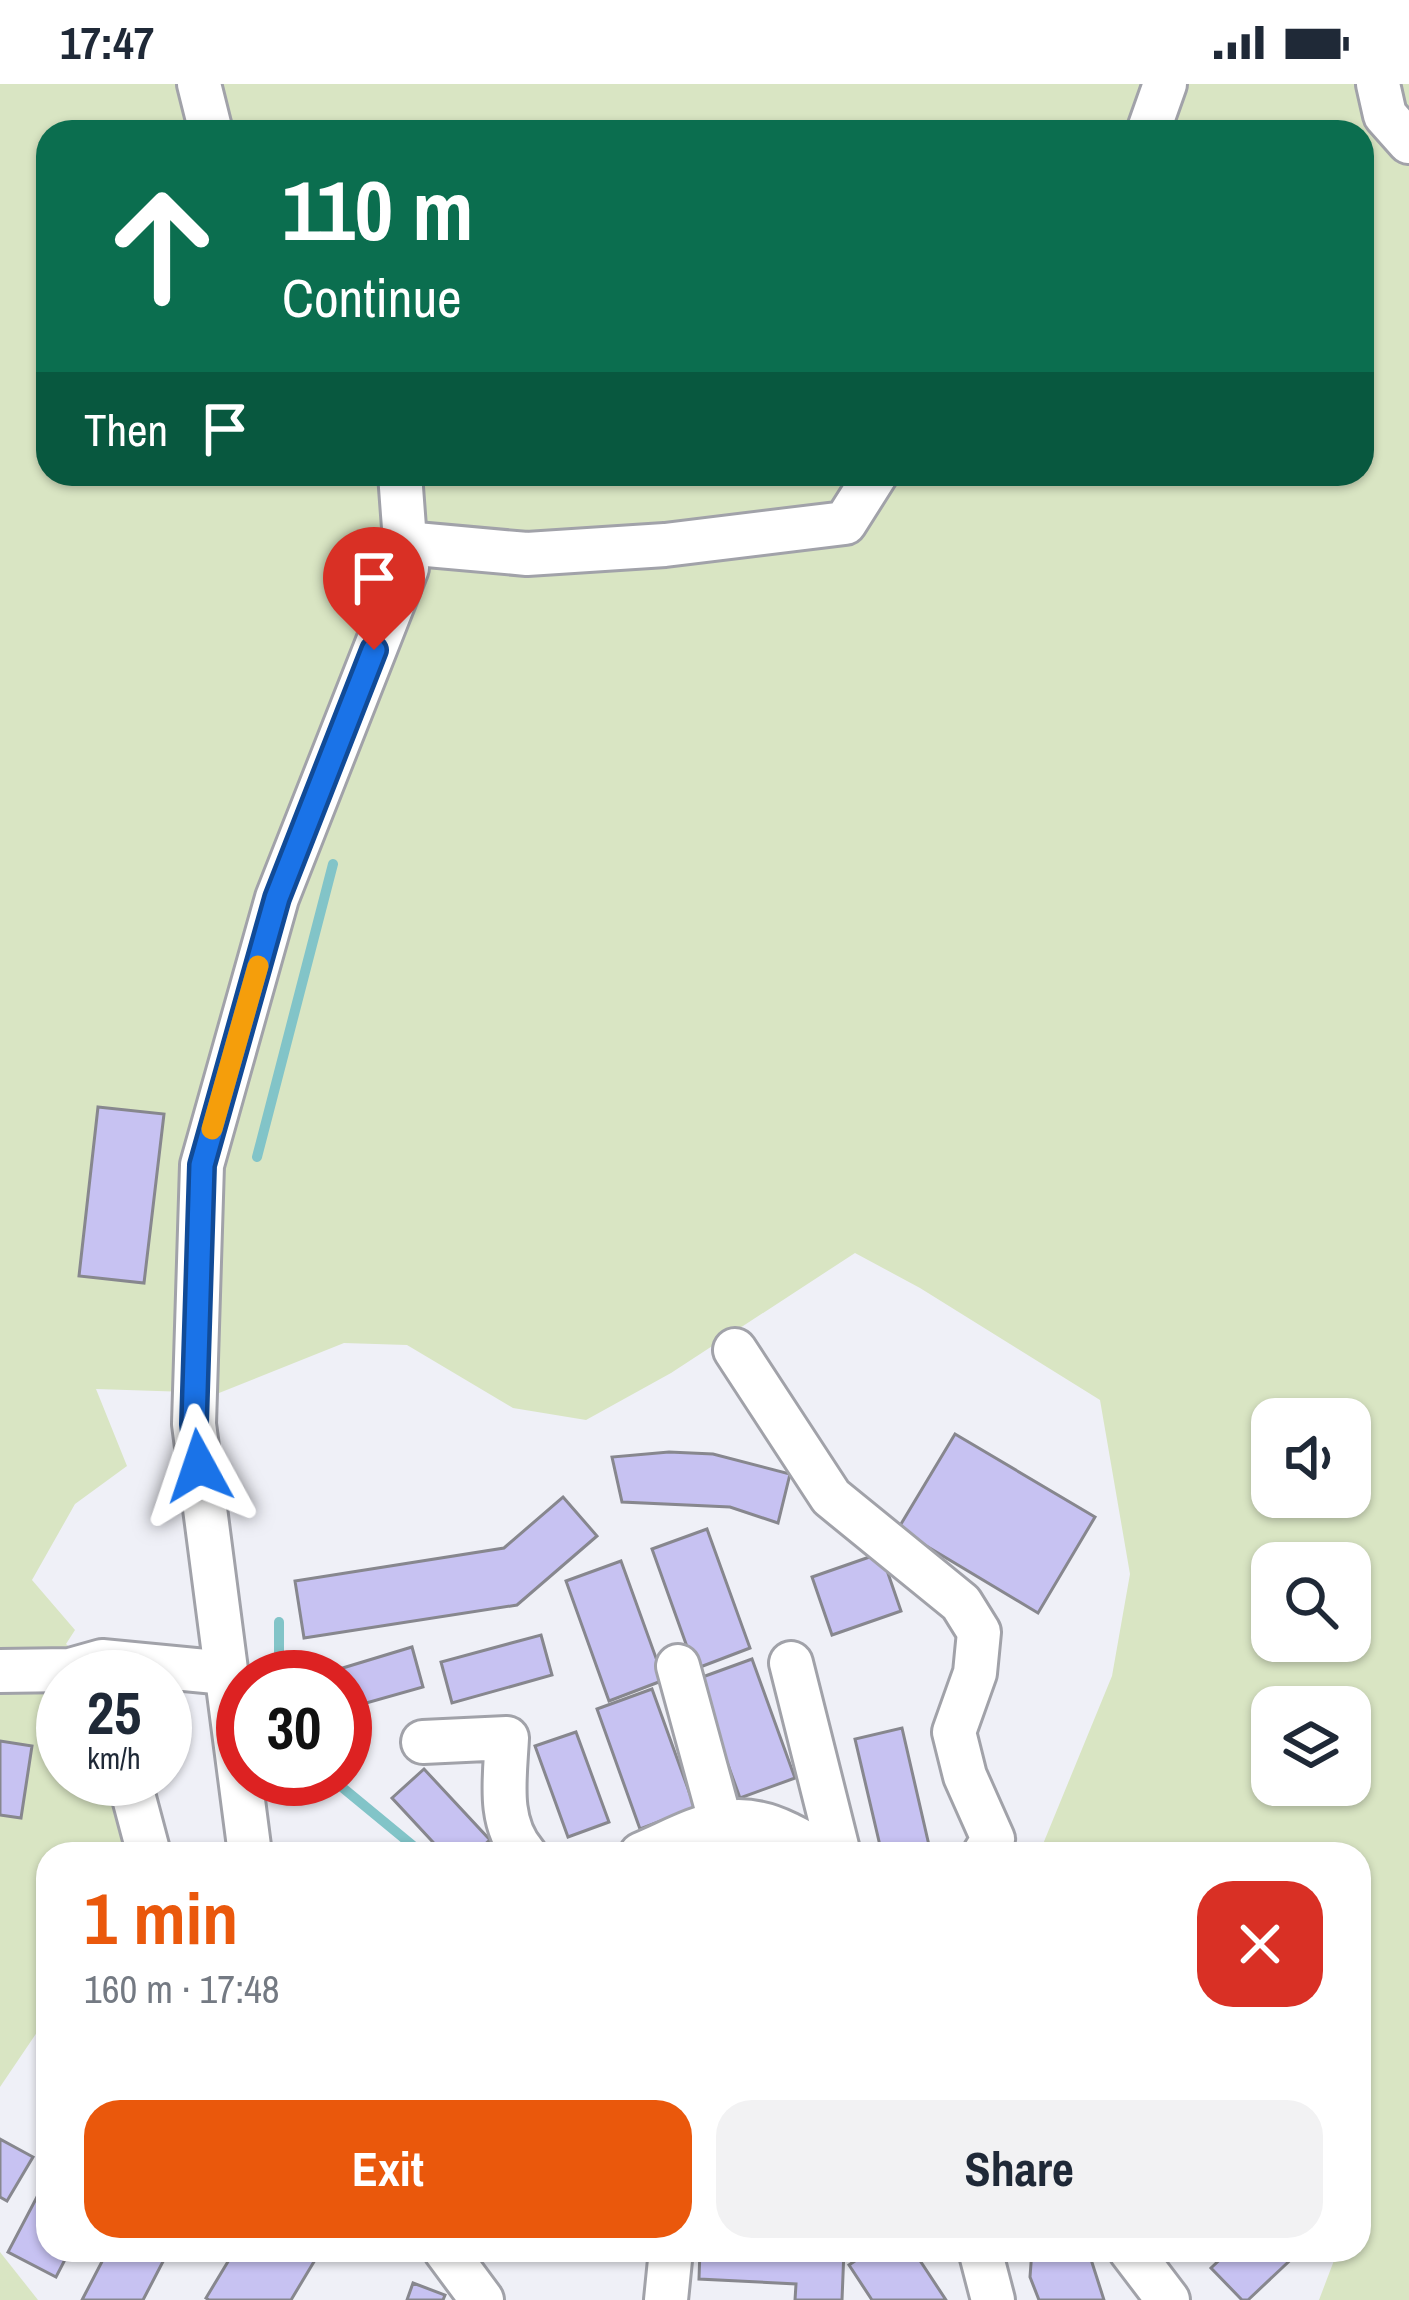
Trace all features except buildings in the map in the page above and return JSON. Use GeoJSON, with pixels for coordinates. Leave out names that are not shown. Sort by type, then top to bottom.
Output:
{"type":"FeatureCollection","features":[{"type":"Feature","properties":{"kind":"street"},"geometry":{"type":"LineString","coordinates":[[199,84],[208,120]]}},
{"type":"Feature","properties":{"kind":"street"},"geometry":{"type":"LineString","coordinates":[[1152,120],[1166,84]]}},
{"type":"Feature","properties":{"kind":"street"},"geometry":{"type":"LineString","coordinates":[[1378,84],[1385,116],[1409,142]]}},
{"type":"Feature","properties":{"kind":"street"},"geometry":{"type":"LineString","coordinates":[[223,1650],[194,1424],[202,1165],[277,898],[407,568],[401,486]]}},
{"type":"Feature","properties":{"kind":"street"},"geometry":{"type":"LineString","coordinates":[[405,542],[526,554],[665,545],[844,523],[868,486]]}},
{"type":"Feature","properties":{"kind":"street"},"geometry":{"type":"LineString","coordinates":[[735,1350],[830,1497],[961,1603],[980,1632],[975,1673],[954,1732],[965,1776],[994,1838],[992,1842]]}},
{"type":"Feature","properties":{"kind":"street"},"geometry":{"type":"LineString","coordinates":[[791,1663],[836,1842]]}},
{"type":"Feature","properties":{"kind":"street"},"geometry":{"type":"LineString","coordinates":[[678,1666],[720,1820]]}},
{"type":"Feature","properties":{"kind":"street"},"geometry":{"type":"LineString","coordinates":[[0,1671],[36,1672]]}},
{"type":"Feature","properties":{"kind":"street"},"geometry":{"type":"LineString","coordinates":[[423,1742],[508,1738],[504,1799],[514,1842]]}},
{"type":"Feature","properties":{"kind":"street"},"geometry":{"type":"LineString","coordinates":[[136,1806],[146,1842]]}},
{"type":"Feature","properties":{"kind":"street"},"geometry":{"type":"LineString","coordinates":[[244,1806],[248,1842]]}},
{"type":"Feature","properties":{"kind":"street"},"geometry":{"type":"LineString","coordinates":[[669,1842],[720,1820],[761,1820],[804,1842]]}},
{"type":"Feature","properties":{"kind":"street"},"geometry":{"type":"LineString","coordinates":[[455,2262],[482,2300]]}},
{"type":"Feature","properties":{"kind":"street"},"geometry":{"type":"LineString","coordinates":[[666,2300],[670,2262]]}},
{"type":"Feature","properties":{"kind":"street"},"geometry":{"type":"LineString","coordinates":[[983,2262],[993,2300]]}},
{"type":"Feature","properties":{"kind":"street"},"geometry":{"type":"LineString","coordinates":[[1139,2262],[1168,2300]]}},
{"type":"Feature","properties":{"kind":"green space"},"geometry":{"type":"Polygon","coordinates":[[[0,84],[1409,84],[1409,2300],[1319,2300],[1333,2262],[1371,2262],[1371,1842],[1044,1842],[1112,1676],[1130,1574],[1100,1400],[855,1253],[671,1373],[586,1420],[513,1408],[407,1345],[344,1343],[219,1393],[96,1389],[127,1466],[75,1504],[32,1580],[75,1630],[66,1644],[73,1650],[36,1650],[36,1806],[150,1806],[159,1842],[36,1842],[36,2034],[0,2087],[0,84]]]}},
{"type":"Feature","properties":{"kind":"green space"},"geometry":{"type":"Polygon","coordinates":[[[0,2252],[38,2300],[0,2300],[0,2252]]]}},
{"type":"Feature","properties":{"kind":"waterway"},"geometry":{"type":"LineString","coordinates":[[257,1157],[333,864]]}},
{"type":"Feature","properties":{"kind":"waterway"},"geometry":{"type":"LineString","coordinates":[[279,1622],[279,1650]]}},
{"type":"Feature","properties":{"kind":"waterway"},"geometry":{"type":"LineString","coordinates":[[365,1806],[408,1842]]}},
{"type":"Feature","properties":{"kind":"slow traffic"},"geometry":{"type":"LineString","coordinates":[[212,1129],[258,966]]}},
{"type":"Feature","properties":{"kind":"route"},"geometry":{"type":"LineString","coordinates":[[199,1466],[194,1424],[202,1165],[277,898],[374,650]]}}]}
